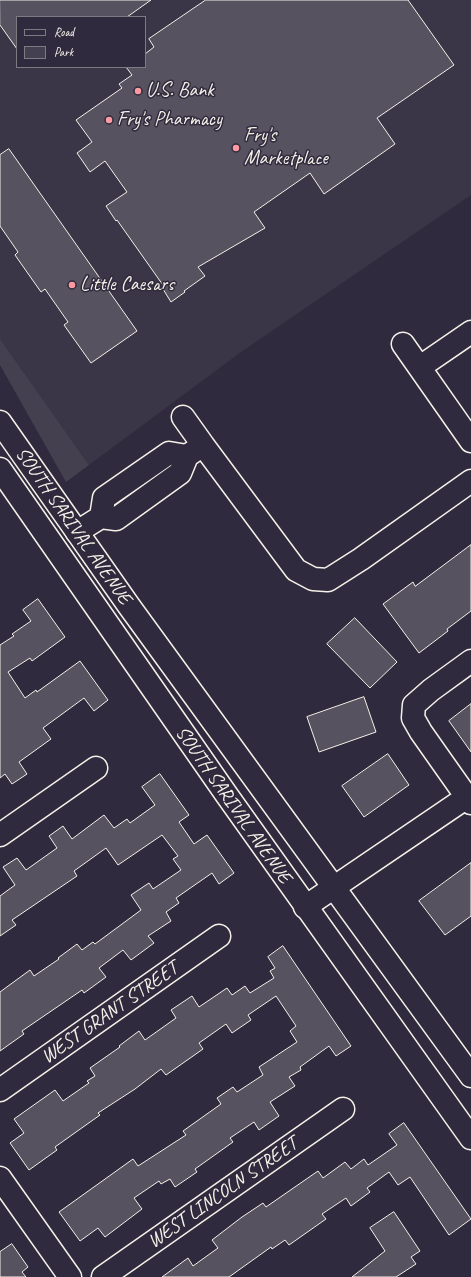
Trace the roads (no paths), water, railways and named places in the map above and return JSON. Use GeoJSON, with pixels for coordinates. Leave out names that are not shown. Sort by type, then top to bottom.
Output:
{"type":"FeatureCollection","features":[{"type":"Feature","properties":{"kind":"main road"},"geometry":{"type":"LineString","coordinates":[[420,367],[471,332]]}},
{"type":"Feature","properties":{"kind":"main road"},"geometry":{"type":"LineString","coordinates":[[403,344],[471,441]]}},
{"type":"Feature","properties":{"kind":"main road"},"geometry":{"type":"LineString","coordinates":[[183,417],[195,450],[296,570],[313,580],[328,580],[341,572],[471,481]]}},
{"type":"Feature","properties":{"kind":"main road","name":"SOUTH SARIVAL AVENUE"},"geometry":{"type":"LineString","coordinates":[[4,436],[77,532],[129,606],[471,1076]]}},
{"type":"Feature","properties":{"kind":"main road"},"geometry":{"type":"LineString","coordinates":[[101,517],[104,498],[169,454],[195,450]]}},
{"type":"Feature","properties":{"kind":"main road"},"geometry":{"type":"LineString","coordinates":[[77,532],[101,517],[116,520],[180,473],[195,450]]}},
{"type":"Feature","properties":{"kind":"main road","name":"SOUTH SARIVAL AVENUE"},"geometry":{"type":"LineString","coordinates":[[0,469],[305,907],[471,1138]]}},
{"type":"Feature","properties":{"kind":"main road"},"geometry":{"type":"LineString","coordinates":[[134,477],[148,496]]}},
{"type":"Feature","properties":{"kind":"main road"},"geometry":{"type":"LineString","coordinates":[[305,907],[469,800],[413,718],[414,705],[431,690],[471,661]]}},
{"type":"Feature","properties":{"kind":"main road"},"geometry":{"type":"LineString","coordinates":[[0,835],[96,768]]}},
{"type":"Feature","properties":{"kind":"main road","name":"WEST GRANT STREET"},"geometry":{"type":"LineString","coordinates":[[0,1090],[219,936]]}},
{"type":"Feature","properties":{"kind":"main road","name":"WEST LINCOLN STREET"},"geometry":{"type":"LineString","coordinates":[[103,1277],[343,1109]]}},
{"type":"Feature","properties":{"kind":"main road"},"geometry":{"type":"LineString","coordinates":[[0,1178],[70,1277]]}},
{"type":"Feature","properties":{"kind":"place","name":"U.S. Bank"},"geometry":{"type":"Point","coordinates":[138,91]}},
{"type":"Feature","properties":{"kind":"place","name":"Fry's Pharmacy"},"geometry":{"type":"Point","coordinates":[109,120]}},
{"type":"Feature","properties":{"kind":"place","name":"Fry's Marketplace"},"geometry":{"type":"Point","coordinates":[236,148]}},
{"type":"Feature","properties":{"kind":"place","name":"Little Caesars"},"geometry":{"type":"Point","coordinates":[72,285]}}]}
